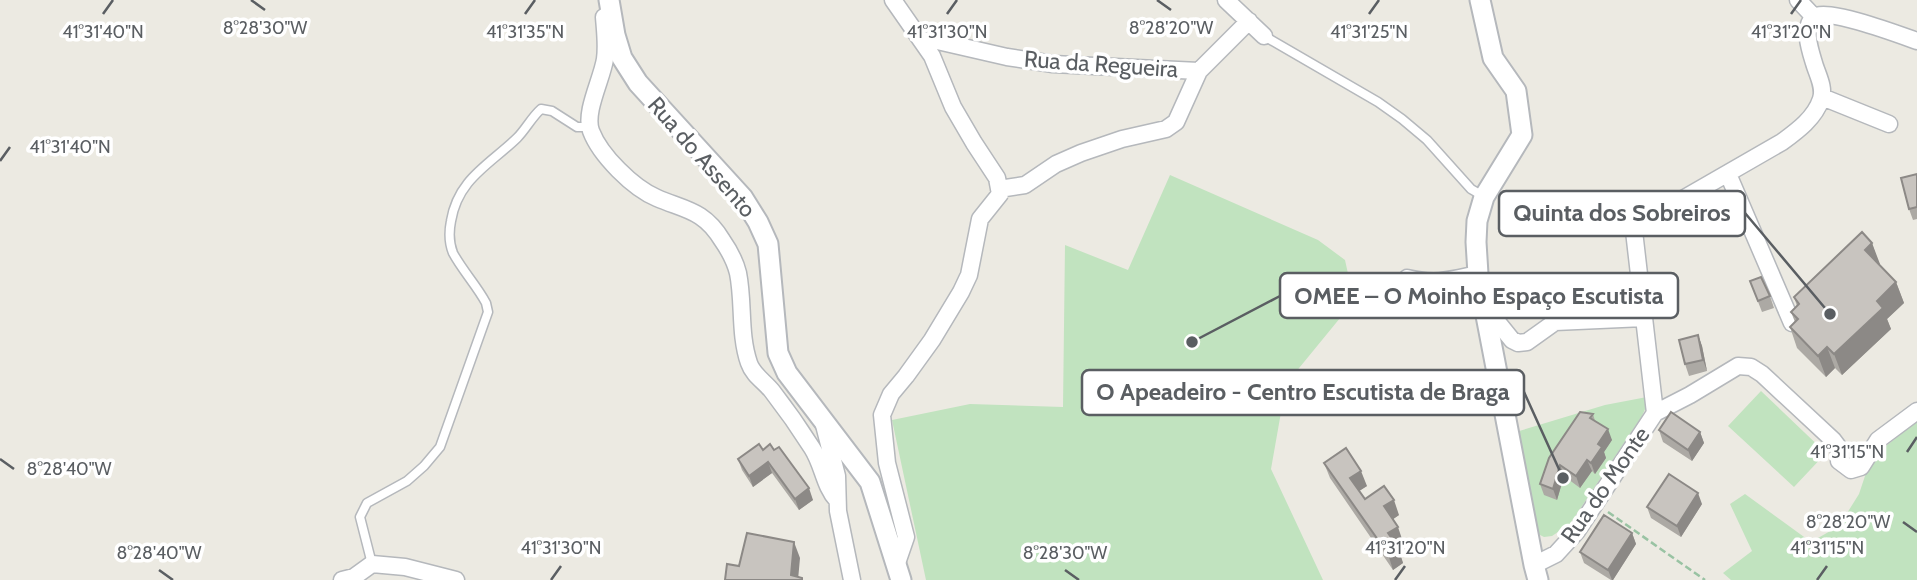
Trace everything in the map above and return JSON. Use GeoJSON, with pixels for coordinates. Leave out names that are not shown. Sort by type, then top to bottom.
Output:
{"type":"FeatureCollection","features":[{"type":"Feature","properties":{"kind":"street"},"geometry":{"type":"LineString","coordinates":[[602,0],[607,44],[589,127],[595,142],[635,185],[656,198],[699,214],[720,236],[732,255],[738,273],[744,340],[750,365],[813,449],[822,464],[830,492],[837,500]]}},
{"type":"Feature","properties":{"kind":"street","name":"Rua do Assento"},"geometry":{"type":"LineString","coordinates":[[609,0],[622,58],[638,83],[743,198],[758,222],[768,244],[778,353],[787,373],[870,482],[899,573]]}},
{"type":"Feature","properties":{"kind":"street"},"geometry":{"type":"LineString","coordinates":[[893,0],[932,55],[953,107],[997,178],[1000,194],[980,219],[969,275],[961,292],[932,340],[891,394],[881,415],[887,463],[906,537],[899,573]]}},
{"type":"Feature","properties":{"kind":"street"},"geometry":{"type":"LineString","coordinates":[[1226,0],[1264,36]]}},
{"type":"Feature","properties":{"kind":"street"},"geometry":{"type":"LineString","coordinates":[[1480,0],[1493,58],[1516,91],[1522,135],[1484,197],[1477,221],[1478,274],[1536,573]]}},
{"type":"Feature","properties":{"kind":"street"},"geometry":{"type":"LineString","coordinates":[[1798,0],[1814,17]]}},
{"type":"Feature","properties":{"kind":"street"},"geometry":{"type":"LineString","coordinates":[[1889,124],[1822,97],[1822,86],[1807,32],[1808,25],[1814,17],[1827,14],[1917,41]]}},
{"type":"Feature","properties":{"kind":"street"},"geometry":{"type":"LineString","coordinates":[[999,189],[1025,185],[1056,164],[1081,153],[1122,139],[1166,129],[1176,122],[1199,71],[1249,21]]}},
{"type":"Feature","properties":{"kind":"street","name":"Rua da Regueira"},"geometry":{"type":"LineString","coordinates":[[922,41],[933,40],[1007,57],[1053,64],[1199,71]]}},
{"type":"Feature","properties":{"kind":"street","name":"Rua do Monte"},"geometry":{"type":"LineString","coordinates":[[1536,573],[1577,531],[1655,413],[1634,231],[1636,226],[1782,142],[1799,130],[1816,110],[1822,97]]}},
{"type":"Feature","properties":{"kind":"street"},"geometry":{"type":"LineString","coordinates":[[1728,174],[1792,323]]}},
{"type":"Feature","properties":{"kind":"street"},"geometry":{"type":"LineString","coordinates":[[1407,278],[1442,282],[1478,274]]}},
{"type":"Feature","properties":{"kind":"street"},"geometry":{"type":"LineString","coordinates":[[1485,314],[1495,319],[1512,340],[1518,343],[1527,342],[1555,322],[1644,318]]}},
{"type":"Feature","properties":{"kind":"street"},"geometry":{"type":"LineString","coordinates":[[1655,413],[1738,366],[1751,367],[1833,440],[1839,448],[1839,461],[1851,470],[1861,467],[1878,440],[1917,411]]}},
{"type":"Feature","properties":{"kind":"street"},"geometry":{"type":"LineString","coordinates":[[823,419],[837,476],[838,512],[852,580]]}},
{"type":"Feature","properties":{"kind":"street"},"geometry":{"type":"LineString","coordinates":[[342,580],[354,576],[372,564],[405,567],[456,580]]}},
{"type":"Feature","properties":{"kind":"lane"},"geometry":{"type":"LineString","coordinates":[[1264,36],[1402,119],[1427,140],[1471,189],[1484,197]]}},
{"type":"Feature","properties":{"kind":"lane"},"geometry":{"type":"LineString","coordinates":[[372,564],[360,517],[367,503],[407,481],[440,447],[488,312],[486,303],[452,251],[449,232],[453,210],[466,185],[482,166],[519,136],[541,109],[552,111],[577,127],[589,127]]}},
{"type":"Feature","properties":{"kind":"path"},"geometry":{"type":"LineString","coordinates":[[1595,503],[1705,580]]}},
{"type":"Feature","properties":{"kind":"green space"},"geometry":{"type":"Polygon","coordinates":[[[1170,175],[1318,240],[1345,260],[1354,301],[1286,384],[1271,469],[1323,580],[926,580],[892,420],[970,404],[1063,407],[1065,245],[1128,270],[1170,175]]]}},
{"type":"Feature","properties":{"kind":"green space"},"geometry":{"type":"Polygon","coordinates":[[[1761,391],[1826,453],[1794,487],[1728,426],[1761,391]]]}},
{"type":"Feature","properties":{"kind":"green space"},"geometry":{"type":"Polygon","coordinates":[[[1647,397],[1642,416],[1570,524],[1552,536],[1544,537],[1538,534],[1516,432],[1605,405],[1647,397]]]}},
{"type":"Feature","properties":{"kind":"green space"},"geometry":{"type":"Polygon","coordinates":[[[1917,421],[1917,580],[1731,580],[1723,573],[1752,551],[1730,504],[1745,494],[1811,542],[1839,526],[1859,494],[1871,458],[1917,421]]]}},
{"type":"Feature","properties":{"kind":"building"},"geometry":{"type":"Polygon","coordinates":[[[1917,174],[1917,207],[1909,209],[1901,178],[1917,174]]]}},
{"type":"Feature","properties":{"kind":"building"},"geometry":{"type":"Polygon","coordinates":[[[1862,232],[1872,243],[1865,250],[1896,282],[1877,301],[1883,308],[1834,354],[1827,347],[1818,356],[1790,327],[1798,319],[1791,312],[1799,304],[1794,297],[1862,232]]]}},
{"type":"Feature","properties":{"kind":"building"},"geometry":{"type":"Polygon","coordinates":[[[1761,277],[1770,296],[1758,301],[1750,281],[1761,277]]]}},
{"type":"Feature","properties":{"kind":"building"},"geometry":{"type":"Polygon","coordinates":[[[1698,335],[1703,360],[1685,364],[1679,340],[1698,335]]]}},
{"type":"Feature","properties":{"kind":"building"},"geometry":{"type":"Polygon","coordinates":[[[1580,412],[1593,414],[1590,418],[1608,429],[1598,444],[1602,447],[1591,463],[1587,460],[1576,476],[1560,465],[1553,489],[1540,484],[1549,458],[1580,412]]]}},
{"type":"Feature","properties":{"kind":"building"},"geometry":{"type":"Polygon","coordinates":[[[1671,412],[1700,432],[1688,450],[1659,430],[1671,412]]]}},
{"type":"Feature","properties":{"kind":"building"},"geometry":{"type":"Polygon","coordinates":[[[759,444],[763,450],[770,444],[774,450],[779,447],[809,488],[795,499],[768,462],[749,476],[738,459],[759,444]]]}},
{"type":"Feature","properties":{"kind":"building"},"geometry":{"type":"Polygon","coordinates":[[[1346,448],[1361,471],[1350,478],[1365,499],[1384,486],[1394,500],[1384,506],[1398,527],[1388,533],[1398,547],[1388,554],[1324,463],[1346,448]]]}},
{"type":"Feature","properties":{"kind":"building"},"geometry":{"type":"Polygon","coordinates":[[[1669,474],[1698,493],[1677,526],[1647,507],[1669,474]]]}},
{"type":"Feature","properties":{"kind":"building"},"geometry":{"type":"Polygon","coordinates":[[[1604,515],[1632,533],[1608,570],[1580,552],[1604,515]]]}},
{"type":"Feature","properties":{"kind":"building"},"geometry":{"type":"Polygon","coordinates":[[[747,533],[794,542],[791,575],[802,580],[725,580],[727,564],[739,566],[747,533]]]}},
{"type":"Feature","properties":{"kind":"place","name":"Quinta dos Sobreiros"},"geometry":{"type":"Point","coordinates":[1830,314]}},
{"type":"Feature","properties":{"kind":"place","name":"OMEE – O Moinho Espaço Escutista"},"geometry":{"type":"Point","coordinates":[1192,342]}},
{"type":"Feature","properties":{"kind":"place","name":"O Apeadeiro - Centro Escutista de Braga"},"geometry":{"type":"Point","coordinates":[1563,478]}}]}
